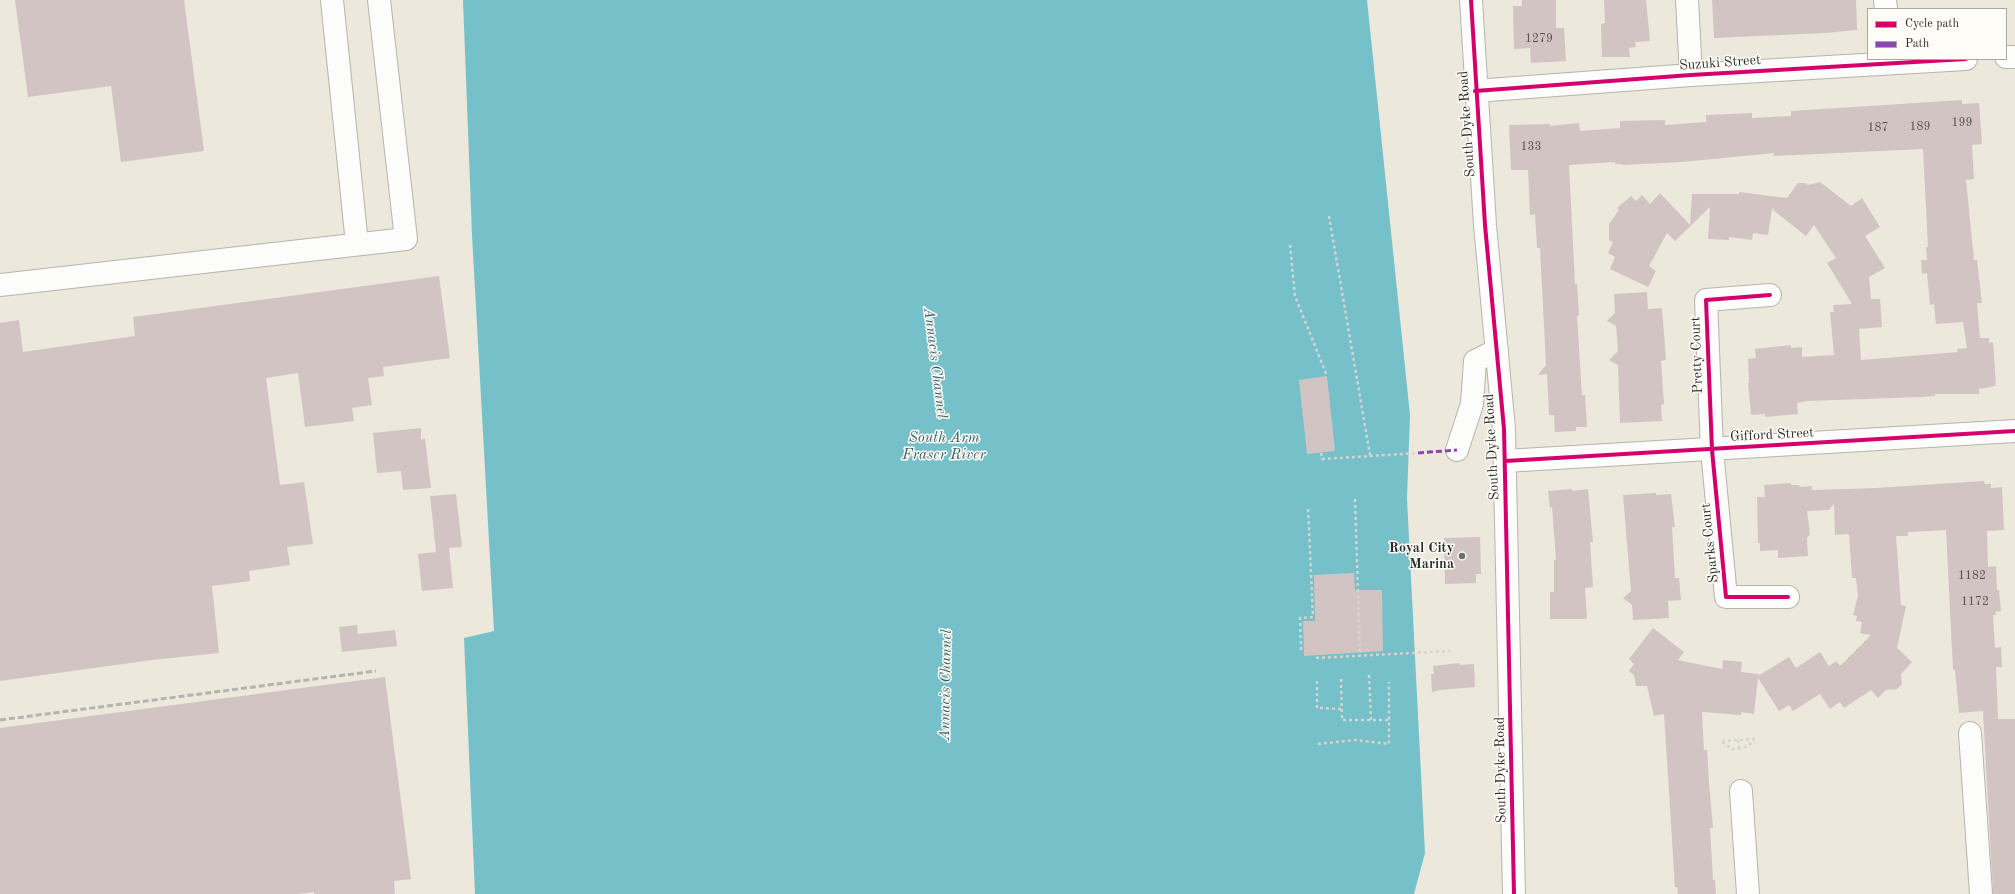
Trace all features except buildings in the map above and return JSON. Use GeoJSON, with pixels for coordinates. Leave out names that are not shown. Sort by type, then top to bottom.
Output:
{"type":"FeatureCollection","features":[{"type":"Feature","properties":{"kind":"street"},"geometry":{"type":"LineString","coordinates":[[332,0],[357,244]]}},
{"type":"Feature","properties":{"kind":"street"},"geometry":{"type":"LineString","coordinates":[[0,285],[406,239],[378,0]]}},
{"type":"Feature","properties":{"kind":"street","name":"South Dyke Road"},"geometry":{"type":"LineString","coordinates":[[1471,0],[1475,91],[1505,461],[1514,894]]}},
{"type":"Feature","properties":{"kind":"street"},"geometry":{"type":"LineString","coordinates":[[1687,0],[1691,75]]}},
{"type":"Feature","properties":{"kind":"street","name":"Suzuki Street"},"geometry":{"type":"LineString","coordinates":[[1475,91],[1889,61],[1928,60]]}},
{"type":"Feature","properties":{"kind":"street","name":"Pretty Court"},"geometry":{"type":"LineString","coordinates":[[1712,450],[1706,300],[1770,295]]}},
{"type":"Feature","properties":{"kind":"street"},"geometry":{"type":"LineString","coordinates":[[1457,450],[1472,404],[1475,361],[1497,350]]}},
{"type":"Feature","properties":{"kind":"street","name":"Gifford Street"},"geometry":{"type":"LineString","coordinates":[[1505,461],[2015,431]]}},
{"type":"Feature","properties":{"kind":"street","name":"Sparks Court"},"geometry":{"type":"LineString","coordinates":[[1712,450],[1726,597],[1788,597]]}},
{"type":"Feature","properties":{"kind":"street"},"geometry":{"type":"LineString","coordinates":[[1970,733],[1981,894]]}},
{"type":"Feature","properties":{"kind":"street"},"geometry":{"type":"LineString","coordinates":[[1741,791],[1748,894]]}},
{"type":"Feature","properties":{"kind":"path"},"geometry":{"type":"LineString","coordinates":[[1329,216],[1370,455]]}},
{"type":"Feature","properties":{"kind":"path"},"geometry":{"type":"LineString","coordinates":[[1290,245],[1295,296],[1327,376]]}},
{"type":"Feature","properties":{"kind":"path"},"geometry":{"type":"LineString","coordinates":[[1321,453],[1322,459],[1418,453]]}},
{"type":"Feature","properties":{"kind":"path"},"geometry":{"type":"LineString","coordinates":[[1355,499],[1360,656]]}},
{"type":"Feature","properties":{"kind":"path"},"geometry":{"type":"LineString","coordinates":[[1300,650],[1300,618],[1312,617],[1308,508]]}},
{"type":"Feature","properties":{"kind":"path"},"geometry":{"type":"LineString","coordinates":[[1316,658],[1450,651]]}},
{"type":"Feature","properties":{"kind":"path"},"geometry":{"type":"LineString","coordinates":[[1369,675],[1371,720]]}},
{"type":"Feature","properties":{"kind":"path"},"geometry":{"type":"LineString","coordinates":[[1341,679],[1342,720],[1389,720]]}},
{"type":"Feature","properties":{"kind":"path"},"geometry":{"type":"LineString","coordinates":[[1317,681],[1317,708],[1342,709]]}},
{"type":"Feature","properties":{"kind":"path"},"geometry":{"type":"LineString","coordinates":[[1318,744],[1356,740],[1389,744],[1389,682]]}},
{"type":"Feature","properties":{"kind":"path"},"geometry":{"type":"LineString","coordinates":[[1738,740],[1738,749]]}},
{"type":"Feature","properties":{"kind":"path"},"geometry":{"type":"LineString","coordinates":[[1738,740],[1755,740],[1738,749],[1732,749],[1722,741],[1738,740]]}},
{"type":"Feature","properties":{"kind":"water","name":"South Arm Fraser River"},"geometry":{"type":"Polygon","coordinates":[[[463,0],[1367,0],[1410,415],[1407,499],[1425,853],[1414,894],[475,894],[464,638],[494,631],[472,235],[463,0]]]}},
{"type":"Feature","properties":{"kind":"railway"},"geometry":{"type":"LineString","coordinates":[[0,720],[376,671]]}},
{"type":"Feature","properties":{"kind":"marked path"},"geometry":{"type":"LineString","coordinates":[[1418,453],[1457,450]]}},
{"type":"Feature","properties":{"kind":"cycle path"},"geometry":{"type":"LineString","coordinates":[[1471,0],[1485,225],[1504,429],[1514,894]]}},
{"type":"Feature","properties":{"kind":"cycle path"},"geometry":{"type":"LineString","coordinates":[[1475,91],[1691,75],[1949,60]]}},
{"type":"Feature","properties":{"kind":"cycle path"},"geometry":{"type":"LineString","coordinates":[[1770,295],[1706,300],[1712,450],[1726,597],[1788,597]]}},
{"type":"Feature","properties":{"kind":"cycle path"},"geometry":{"type":"LineString","coordinates":[[1505,461],[2015,431]]}},
{"type":"Feature","properties":{"kind":"place","name":"Royal City Marina"},"geometry":{"type":"Point","coordinates":[1462,556]}},
{"type":"Feature","properties":{"kind":"water label","name":"Annacis Channel"},"geometry":{"type":"Point","coordinates":[935,363]}},
{"type":"Feature","properties":{"kind":"water label","name":"Annacis Channel"},"geometry":{"type":"Point","coordinates":[946,685]}}]}
